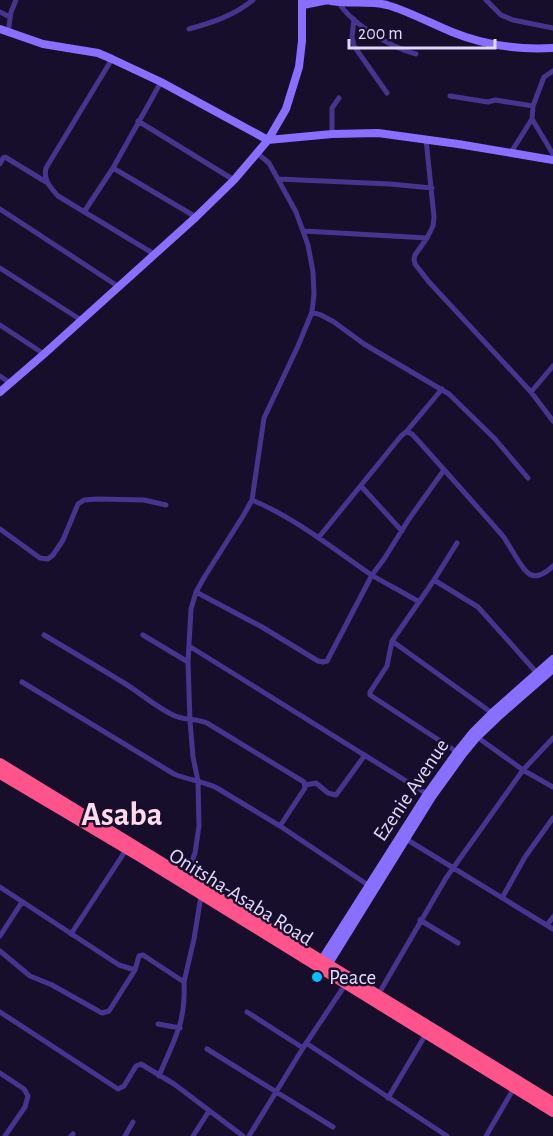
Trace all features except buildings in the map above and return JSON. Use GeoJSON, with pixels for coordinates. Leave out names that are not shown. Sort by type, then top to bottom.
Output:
{"type":"FeatureCollection","features":[{"type":"Feature","properties":{"kind":"highway"},"geometry":{"type":"LineString","coordinates":[[0,763],[35,790],[186,877],[553,1102]]}},
{"type":"Feature","properties":{"kind":"highway","name":"Onitsha-Asaba Road"},"geometry":{"type":"LineString","coordinates":[[0,774],[35,790],[126,850],[553,1112]]}},
{"type":"Feature","properties":{"kind":"street"},"geometry":{"type":"LineString","coordinates":[[8,33],[10,16],[16,0]]}},
{"type":"Feature","properties":{"kind":"street"},"geometry":{"type":"LineString","coordinates":[[189,29],[217,22],[253,0]]}},
{"type":"Feature","properties":{"kind":"street"},"geometry":{"type":"LineString","coordinates":[[0,392],[196,217],[234,180],[268,140],[286,109],[298,67],[302,41],[303,3],[328,0],[339,3],[366,1],[388,5],[479,41],[521,47],[553,48]]}},
{"type":"Feature","properties":{"kind":"street"},"geometry":{"type":"LineString","coordinates":[[486,0],[501,15],[513,20],[553,28]]}},
{"type":"Feature","properties":{"kind":"street"},"geometry":{"type":"LineString","coordinates":[[339,3],[354,20],[376,36],[398,48],[416,54]]}},
{"type":"Feature","properties":{"kind":"street"},"geometry":{"type":"LineString","coordinates":[[0,12],[10,16]]}},
{"type":"Feature","properties":{"kind":"street"},"geometry":{"type":"LineString","coordinates":[[354,20],[352,37],[354,46],[387,93]]}},
{"type":"Feature","properties":{"kind":"street"},"geometry":{"type":"LineString","coordinates":[[0,29],[43,44],[98,54],[112,59],[161,82],[268,140],[332,134],[378,134],[426,139],[553,160]]}},
{"type":"Feature","properties":{"kind":"street"},"geometry":{"type":"LineString","coordinates":[[46,182],[44,174],[46,168],[112,59]]}},
{"type":"Feature","properties":{"kind":"street"},"geometry":{"type":"LineString","coordinates":[[510,154],[532,119],[544,77],[553,71]]}},
{"type":"Feature","properties":{"kind":"street"},"geometry":{"type":"LineString","coordinates":[[84,212],[161,82]]}},
{"type":"Feature","properties":{"kind":"street"},"geometry":{"type":"LineString","coordinates":[[450,96],[534,106]]}},
{"type":"Feature","properties":{"kind":"street"},"geometry":{"type":"LineString","coordinates":[[332,134],[332,108],[339,98]]}},
{"type":"Feature","properties":{"kind":"street"},"geometry":{"type":"LineString","coordinates":[[532,119],[553,154]]}},
{"type":"Feature","properties":{"kind":"street"},"geometry":{"type":"LineString","coordinates":[[138,121],[234,180]]}},
{"type":"Feature","properties":{"kind":"street"},"geometry":{"type":"LineString","coordinates":[[426,139],[434,217],[433,226],[415,255],[415,264],[531,392],[553,421]]}},
{"type":"Feature","properties":{"kind":"street"},"geometry":{"type":"LineString","coordinates":[[547,144],[553,139]]}},
{"type":"Feature","properties":{"kind":"street"},"geometry":{"type":"LineString","coordinates":[[186,877],[195,853],[199,826],[198,781],[193,757],[188,662],[192,609],[196,592],[252,500],[264,418],[312,312],[314,294],[308,245],[296,212],[269,163],[257,153]]}},
{"type":"Feature","properties":{"kind":"street"},"geometry":{"type":"LineString","coordinates":[[0,164],[5,157],[46,182],[58,196],[154,254]]}},
{"type":"Feature","properties":{"kind":"street"},"geometry":{"type":"LineString","coordinates":[[112,168],[196,217]]}},
{"type":"Feature","properties":{"kind":"street"},"geometry":{"type":"LineString","coordinates":[[278,179],[380,183],[432,188]]}},
{"type":"Feature","properties":{"kind":"street"},"geometry":{"type":"LineString","coordinates":[[0,209],[119,287]]}},
{"type":"Feature","properties":{"kind":"street"},"geometry":{"type":"LineString","coordinates":[[303,231],[427,238]]}},
{"type":"Feature","properties":{"kind":"street"},"geometry":{"type":"LineString","coordinates":[[0,268],[81,320]]}},
{"type":"Feature","properties":{"kind":"street"},"geometry":{"type":"LineString","coordinates":[[312,312],[334,322],[364,344],[449,394],[473,416],[528,478]]}},
{"type":"Feature","properties":{"kind":"street"},"geometry":{"type":"LineString","coordinates":[[0,325],[44,354]]}},
{"type":"Feature","properties":{"kind":"street"},"geometry":{"type":"LineString","coordinates":[[531,392],[553,366]]}},
{"type":"Feature","properties":{"kind":"street"},"geometry":{"type":"LineString","coordinates":[[0,376],[10,383]]}},
{"type":"Feature","properties":{"kind":"street"},"geometry":{"type":"LineString","coordinates":[[319,537],[442,389]]}},
{"type":"Feature","properties":{"kind":"street"},"geometry":{"type":"LineString","coordinates":[[406,432],[412,434],[504,538],[527,572],[534,576],[546,572],[553,566]]}},
{"type":"Feature","properties":{"kind":"street"},"geometry":{"type":"LineString","coordinates":[[196,592],[262,627],[318,661],[327,661],[372,575],[444,470]]}},
{"type":"Feature","properties":{"kind":"street"},"geometry":{"type":"LineString","coordinates":[[361,486],[402,531]]}},
{"type":"Feature","properties":{"kind":"street"},"geometry":{"type":"LineString","coordinates":[[0,529],[44,560],[53,555],[63,540],[78,504],[84,500],[144,500],[166,505]]}},
{"type":"Feature","properties":{"kind":"street"},"geometry":{"type":"LineString","coordinates":[[252,500],[289,518],[372,575],[419,602]]}},
{"type":"Feature","properties":{"kind":"street"},"geometry":{"type":"LineString","coordinates":[[457,543],[392,641],[387,666],[370,692],[370,696],[457,752]]}},
{"type":"Feature","properties":{"kind":"street"},"geometry":{"type":"LineString","coordinates":[[434,580],[478,607],[537,673]]}},
{"type":"Feature","properties":{"kind":"street"},"geometry":{"type":"LineString","coordinates":[[44,635],[125,683],[160,708],[190,721],[198,719],[207,723],[305,785]]}},
{"type":"Feature","properties":{"kind":"street"},"geometry":{"type":"LineString","coordinates":[[143,635],[188,662]]}},
{"type":"Feature","properties":{"kind":"street"},"geometry":{"type":"LineString","coordinates":[[392,641],[492,713]]}},
{"type":"Feature","properties":{"kind":"street"},"geometry":{"type":"LineString","coordinates":[[189,646],[427,794]]}},
{"type":"Feature","properties":{"kind":"street","name":"Ezenie Avenue"},"geometry":{"type":"LineString","coordinates":[[324,963],[368,885],[457,752],[492,713],[553,659]]}},
{"type":"Feature","properties":{"kind":"street","name":"Ezenie Avenue"},"geometry":{"type":"LineString","coordinates":[[324,963],[462,754],[505,710],[553,669]]}},
{"type":"Feature","properties":{"kind":"street"},"geometry":{"type":"LineString","coordinates":[[22,682],[174,774],[217,788],[280,826],[368,885]]}},
{"type":"Feature","properties":{"kind":"street"},"geometry":{"type":"LineString","coordinates":[[477,737],[523,770],[553,787]]}},
{"type":"Feature","properties":{"kind":"street"},"geometry":{"type":"LineString","coordinates":[[378,995],[446,878],[523,770],[553,738]]}},
{"type":"Feature","properties":{"kind":"street"},"geometry":{"type":"LineString","coordinates":[[280,826],[305,785],[316,783],[328,793],[336,795],[365,755]]}},
{"type":"Feature","properties":{"kind":"street"},"geometry":{"type":"LineString","coordinates":[[502,898],[525,857],[553,818]]}},
{"type":"Feature","properties":{"kind":"street"},"geometry":{"type":"LineString","coordinates":[[406,839],[550,927],[553,917]]}},
{"type":"Feature","properties":{"kind":"street"},"geometry":{"type":"LineString","coordinates":[[71,934],[126,850]]}},
{"type":"Feature","properties":{"kind":"street"},"geometry":{"type":"LineString","coordinates":[[0,887],[119,965],[135,970]]}},
{"type":"Feature","properties":{"kind":"street"},"geometry":{"type":"LineString","coordinates":[[159,1076],[180,1028],[184,1009],[184,982],[201,896]]}},
{"type":"Feature","properties":{"kind":"street"},"geometry":{"type":"LineString","coordinates":[[0,936],[22,902]]}},
{"type":"Feature","properties":{"kind":"street"},"geometry":{"type":"LineString","coordinates":[[420,920],[458,943]]}},
{"type":"Feature","properties":{"kind":"street"},"geometry":{"type":"LineString","coordinates":[[0,951],[30,976],[52,985],[102,1013],[109,1011],[135,970],[139,956],[143,955],[184,982]]}},
{"type":"Feature","properties":{"kind":"street"},"geometry":{"type":"LineString","coordinates":[[249,1136],[304,1046],[345,985]]}},
{"type":"Feature","properties":{"kind":"street"},"geometry":{"type":"LineString","coordinates":[[0,1012],[118,1089],[124,1086],[138,1064],[141,1064],[174,1084],[243,1136]]}},
{"type":"Feature","properties":{"kind":"street"},"geometry":{"type":"LineString","coordinates":[[247,1012],[447,1136]]}},
{"type":"Feature","properties":{"kind":"street"},"geometry":{"type":"LineString","coordinates":[[158,1024],[180,1028]]}},
{"type":"Feature","properties":{"kind":"street"},"geometry":{"type":"LineString","coordinates":[[388,1098],[426,1034]]}},
{"type":"Feature","properties":{"kind":"street"},"geometry":{"type":"LineString","coordinates":[[207,1049],[333,1126]]}},
{"type":"Feature","properties":{"kind":"street"},"geometry":{"type":"LineString","coordinates":[[0,1073],[24,1089],[28,1096],[25,1107],[3,1135]]}},
{"type":"Feature","properties":{"kind":"street"},"geometry":{"type":"LineString","coordinates":[[486,1136],[514,1088]]}},
{"type":"Feature","properties":{"kind":"street"},"geometry":{"type":"LineString","coordinates":[[193,1136],[209,1111]]}},
{"type":"Feature","properties":{"kind":"street"},"geometry":{"type":"LineString","coordinates":[[125,1136],[133,1122]]}},
{"type":"Feature","properties":{"kind":"place","name":"Peace"},"geometry":{"type":"Point","coordinates":[317,977]}},
{"type":"Feature","properties":{"kind":"district","name":"Asaba"},"geometry":{"type":"Point","coordinates":[122,815]}}]}
